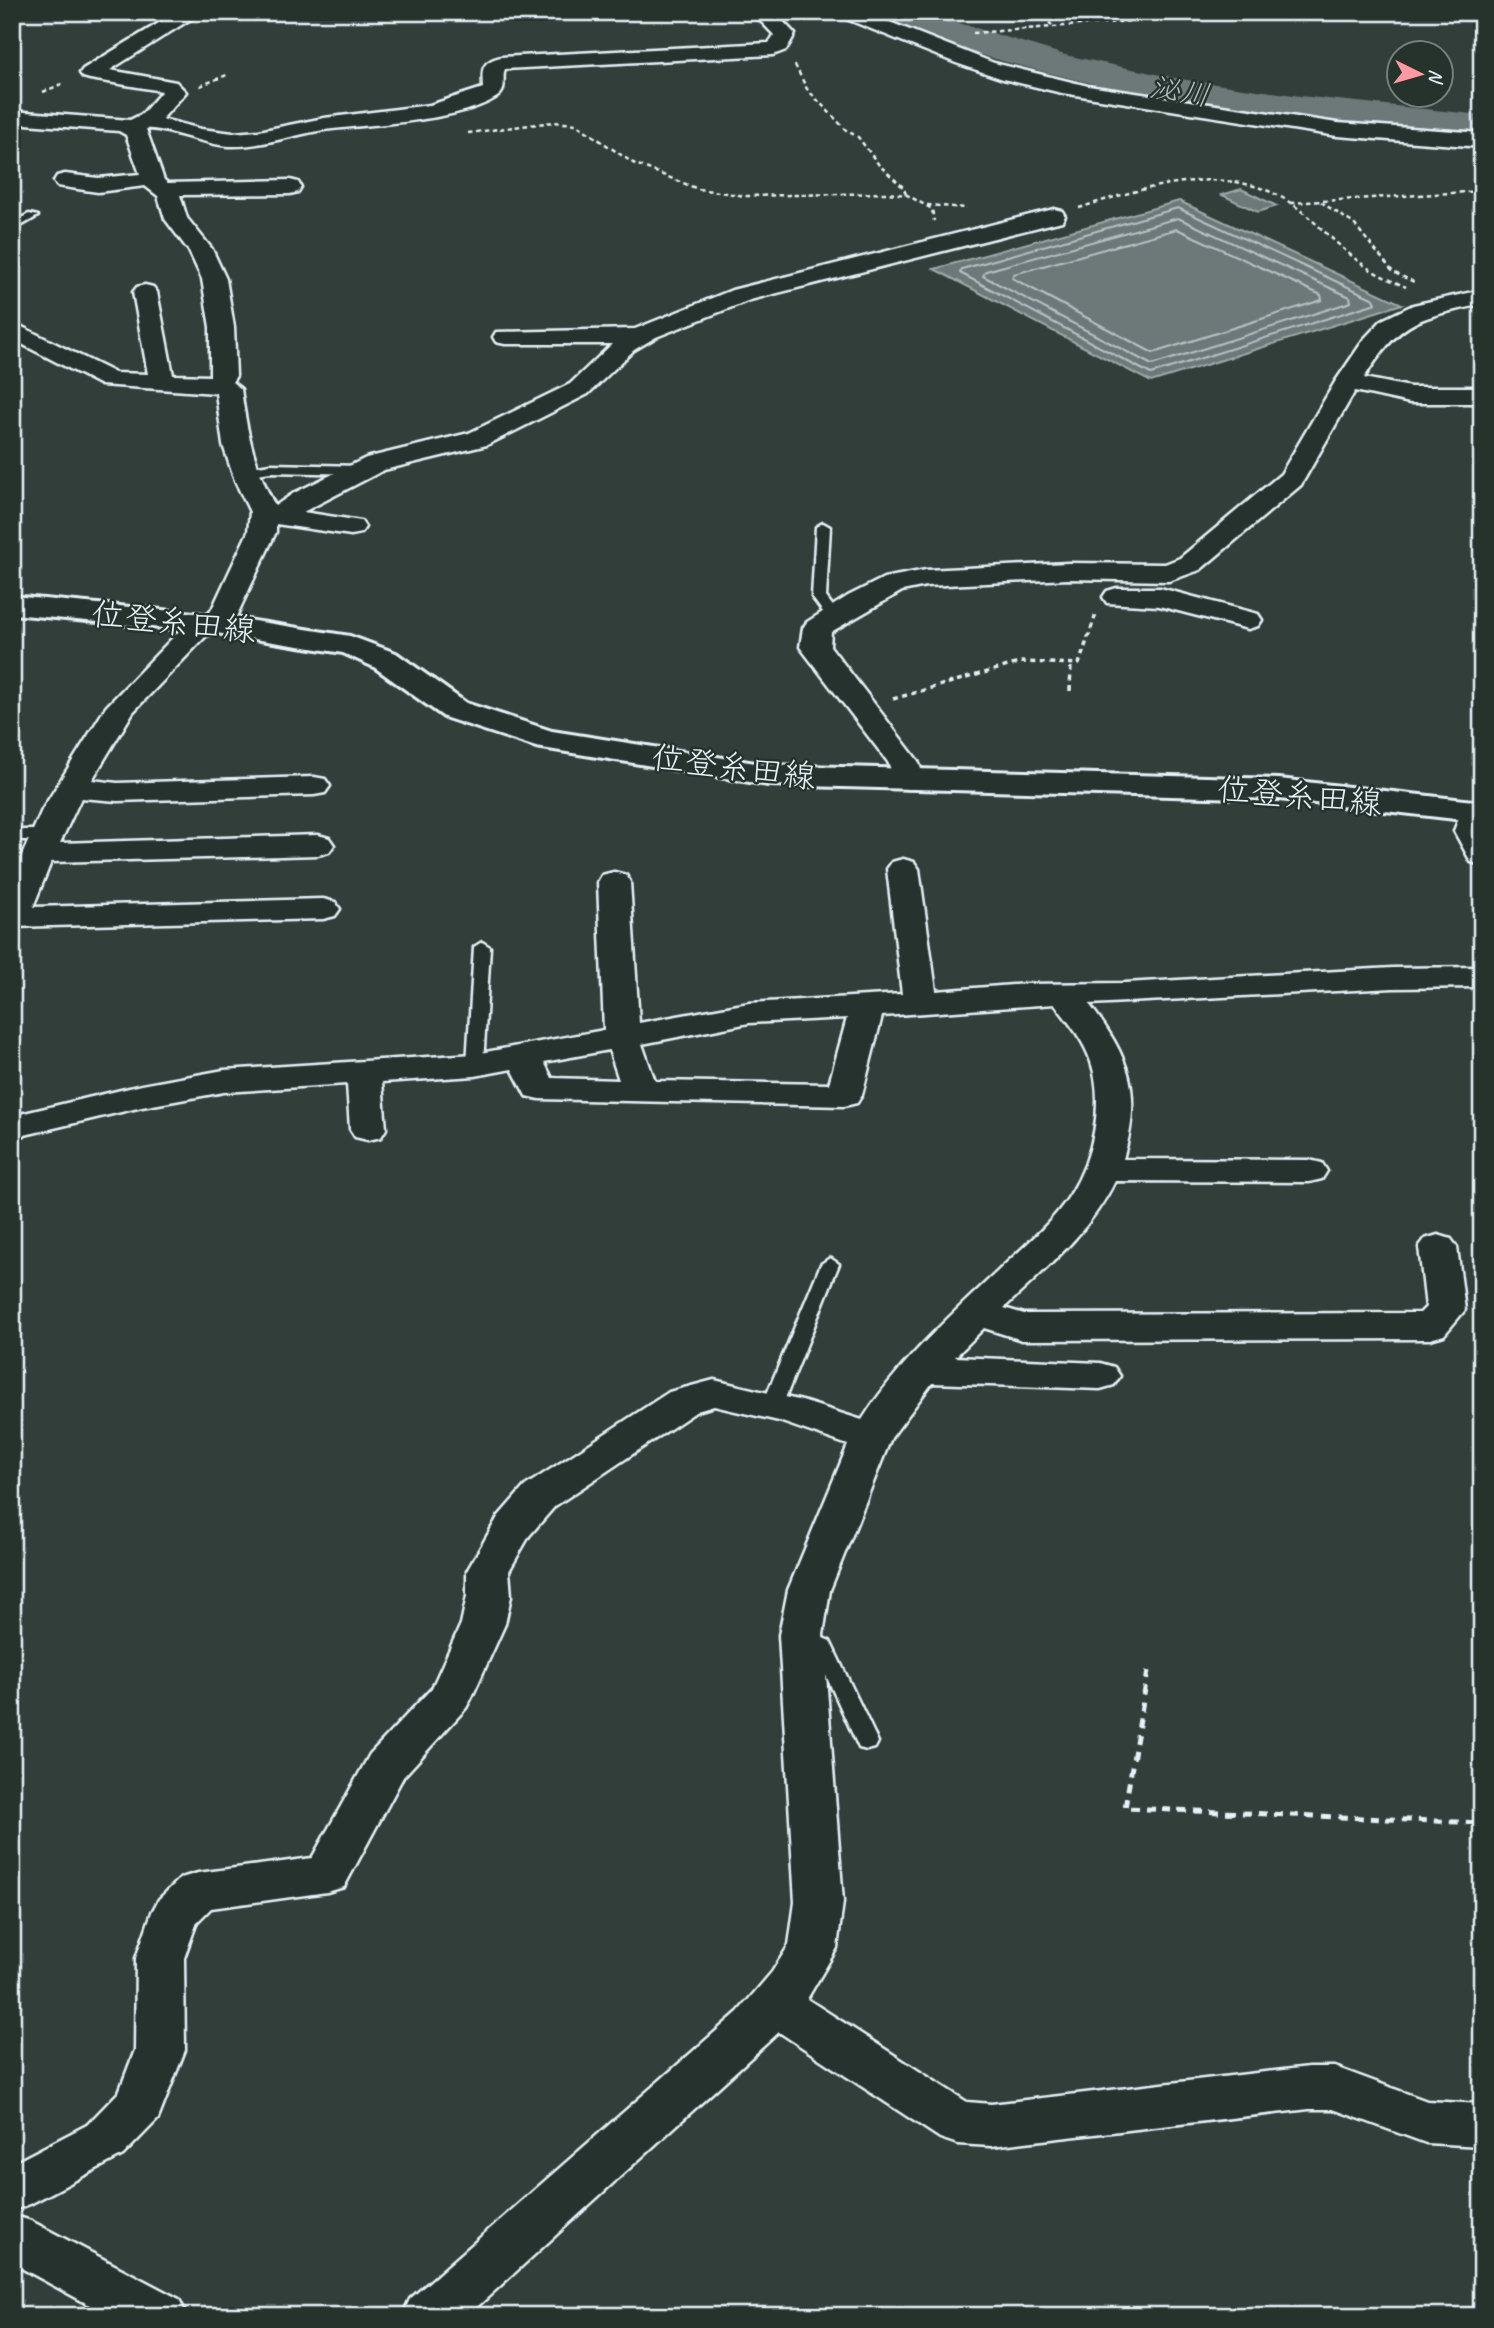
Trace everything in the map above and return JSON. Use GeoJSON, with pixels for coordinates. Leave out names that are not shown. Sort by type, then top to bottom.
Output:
{"type":"FeatureCollection","features":[{"type":"Feature","properties":{"kind":"main road"},"geometry":{"type":"LineString","coordinates":[[1471,12],[1482,17]]}},
{"type":"Feature","properties":{"kind":"main road","name":"位登糸田線"},"geometry":{"type":"LineString","coordinates":[[12,606],[216,624],[350,645],[385,660],[455,710],[547,740],[768,775],[1279,789],[1478,812]]}},
{"type":"Feature","properties":{"kind":"street"},"geometry":{"type":"LineString","coordinates":[[90,73],[191,12]]}},
{"type":"Feature","properties":{"kind":"street"},"geometry":{"type":"LineString","coordinates":[[846,12],[966,61],[1035,80],[1142,101],[1297,124],[1394,136],[1482,140]]}},
{"type":"Feature","properties":{"kind":"street"},"geometry":{"type":"LineString","coordinates":[[12,117],[139,124],[218,139],[270,137],[323,124],[395,119],[484,95],[494,88],[492,67],[501,63],[779,46],[785,34],[767,13]]}},
{"type":"Feature","properties":{"kind":"street"},"geometry":{"type":"LineString","coordinates":[[90,73],[169,86],[175,92],[139,124],[136,131],[158,184],[168,193],[176,219],[200,249],[214,279],[222,327],[223,376],[218,385]]}},
{"type":"Feature","properties":{"kind":"street"},"geometry":{"type":"LineString","coordinates":[[65,181],[78,185],[107,186],[158,184],[183,188],[290,187]]}},
{"type":"Feature","properties":{"kind":"street"},"geometry":{"type":"LineString","coordinates":[[323,909],[12,917],[43,844],[71,789],[121,707],[196,630],[216,624],[226,611],[261,532],[271,517],[375,464],[478,439],[579,388],[625,345],[640,336],[741,295],[1054,216]]}},
{"type":"Feature","properties":{"kind":"street"},"geometry":{"type":"LineString","coordinates":[[145,292],[162,382]]}},
{"type":"Feature","properties":{"kind":"street"},"geometry":{"type":"LineString","coordinates":[[1102,585],[1169,573],[1190,564],[1292,479],[1348,382],[1374,343],[1391,325],[1422,310],[1482,297]]}},
{"type":"Feature","properties":{"kind":"street"},"geometry":{"type":"LineString","coordinates":[[1450,304],[1482,312]]}},
{"type":"Feature","properties":{"kind":"street"},"geometry":{"type":"LineString","coordinates":[[12,328],[110,380],[218,385],[228,389],[236,445],[245,472],[264,512],[271,517],[351,527]]}},
{"type":"Feature","properties":{"kind":"street"},"geometry":{"type":"LineString","coordinates":[[505,337],[640,336]]}},
{"type":"Feature","properties":{"kind":"street"},"geometry":{"type":"LineString","coordinates":[[1348,382],[1410,395],[1482,395]]}},
{"type":"Feature","properties":{"kind":"street"},"geometry":{"type":"LineString","coordinates":[[909,780],[903,761],[815,647],[817,628],[894,584],[926,578],[1068,571],[1102,585],[1160,597],[1248,621]]}},
{"type":"Feature","properties":{"kind":"street"},"geometry":{"type":"LineString","coordinates":[[71,789],[117,792],[314,786]]}},
{"type":"Feature","properties":{"kind":"street"},"geometry":{"type":"LineString","coordinates":[[1478,812],[1470,831],[1482,855]]}},
{"type":"Feature","properties":{"kind":"street"},"geometry":{"type":"LineString","coordinates":[[43,844],[318,845]]}},
{"type":"Feature","properties":{"kind":"street"},"geometry":{"type":"LineString","coordinates":[[903,869],[920,1003]]}},
{"type":"Feature","properties":{"kind":"street"},"geometry":{"type":"LineString","coordinates":[[614,883],[622,1037],[641,1091]]}},
{"type":"Feature","properties":{"kind":"street"},"geometry":{"type":"LineString","coordinates":[[12,1128],[142,1096],[224,1081],[475,1065],[749,1013],[867,1007],[1027,993],[1482,977]]}},
{"type":"Feature","properties":{"kind":"street"},"geometry":{"type":"LineString","coordinates":[[429,2316],[745,2035],[789,1986],[813,1948],[819,1902],[801,1635],[809,1590],[871,1438],[882,1419],[933,1356],[1056,1236],[1094,1186],[1101,1170],[1108,1151],[1114,1100],[1109,1063],[1064,993]]}},
{"type":"Feature","properties":{"kind":"street"},"geometry":{"type":"LineString","coordinates":[[523,1056],[539,1088],[844,1095],[867,1007]]}},
{"type":"Feature","properties":{"kind":"street"},"geometry":{"type":"LineString","coordinates":[[364,1073],[368,1129]]}},
{"type":"Feature","properties":{"kind":"street"},"geometry":{"type":"LineString","coordinates":[[1101,1170],[1309,1171]]}},
{"type":"Feature","properties":{"kind":"street"},"geometry":{"type":"LineString","coordinates":[[978,1313],[1022,1327],[1430,1326],[1446,1310],[1438,1247]]}},
{"type":"Feature","properties":{"kind":"street"},"geometry":{"type":"LineString","coordinates":[[922,1370],[1100,1376]]}},
{"type":"Feature","properties":{"kind":"street"},"geometry":{"type":"LineString","coordinates":[[12,2189],[105,2140],[140,2104],[160,2050],[160,1958],[176,1912],[198,1891],[327,1874],[386,1766],[450,1697],[483,1624],[489,1596],[488,1571],[513,1527],[540,1496],[683,1401],[714,1393],[772,1406],[871,1438]]}},
{"type":"Feature","properties":{"kind":"street"},"geometry":{"type":"LineString","coordinates":[[774,2003],[958,2123],[991,2125],[1309,2088],[1335,2088],[1426,2122],[1482,2125]]}},
{"type":"Feature","properties":{"kind":"street"},"geometry":{"type":"LineString","coordinates":[[12,2237],[160,2316]]}},
{"type":"Feature","properties":{"kind":"lane"},"geometry":{"type":"LineString","coordinates":[[12,228],[33,216]]}},
{"type":"Feature","properties":{"kind":"lane"},"geometry":{"type":"LineString","coordinates":[[245,472],[270,468],[362,470]]}},
{"type":"Feature","properties":{"kind":"lane"},"geometry":{"type":"LineString","coordinates":[[824,527],[819,597],[834,617]]}},
{"type":"Feature","properties":{"kind":"lane"},"geometry":{"type":"LineString","coordinates":[[12,835],[43,844]]}},
{"type":"Feature","properties":{"kind":"lane"},"geometry":{"type":"LineString","coordinates":[[475,1065],[482,947]]}},
{"type":"Feature","properties":{"kind":"lane"},"geometry":{"type":"LineString","coordinates":[[772,1406],[830,1264]]}},
{"type":"Feature","properties":{"kind":"lane"},"geometry":{"type":"LineString","coordinates":[[801,1635],[823,1646],[867,1742]]}},
{"type":"Feature","properties":{"kind":"path"},"geometry":{"type":"LineString","coordinates":[[1037,12],[1053,26]]}},
{"type":"Feature","properties":{"kind":"path"},"geometry":{"type":"LineString","coordinates":[[971,33],[1251,12]]}},
{"type":"Feature","properties":{"kind":"path"},"geometry":{"type":"LineString","coordinates":[[779,46],[788,50],[807,89],[846,130],[858,137],[879,165],[903,187],[907,195]]}},
{"type":"Feature","properties":{"kind":"path"},"geometry":{"type":"LineString","coordinates":[[34,98],[55,86],[90,73]]}},
{"type":"Feature","properties":{"kind":"path"},"geometry":{"type":"LineString","coordinates":[[463,133],[552,122],[576,124],[633,163],[698,189],[746,196],[907,195],[932,209],[938,246]]}},
{"type":"Feature","properties":{"kind":"path"},"geometry":{"type":"LineString","coordinates":[[1054,216],[1120,195],[1188,182],[1244,185],[1291,203],[1369,268],[1450,304]]}},
{"type":"Feature","properties":{"kind":"path"},"geometry":{"type":"LineString","coordinates":[[1291,203],[1482,191]]}},
{"type":"Feature","properties":{"kind":"path"},"geometry":{"type":"LineString","coordinates":[[1321,202],[1354,224],[1393,272],[1450,304]]}},
{"type":"Feature","properties":{"kind":"path"},"geometry":{"type":"LineString","coordinates":[[862,706],[1022,662],[1079,664],[1102,585]]}},
{"type":"Feature","properties":{"kind":"path"},"geometry":{"type":"LineString","coordinates":[[1070,691],[1071,663]]}},
{"type":"Feature","properties":{"kind":"path"},"geometry":{"type":"LineString","coordinates":[[1147,1671],[1125,1808],[1482,1823]]}},
{"type":"Feature","properties":{"kind":"water"},"geometry":{"type":"Polygon","coordinates":[[[1241,189],[1277,206],[1258,212],[1222,195],[1241,189]]]}},
{"type":"Feature","properties":{"kind":"water"},"geometry":{"type":"Polygon","coordinates":[[[1179,201],[1402,304],[1151,382],[934,269],[1179,201]]]}},
{"type":"Feature","properties":{"kind":"waterway","name":"泌川"},"geometry":{"type":"LineString","coordinates":[[887,12],[1002,51],[1120,79],[1300,108],[1482,127]]}}]}
